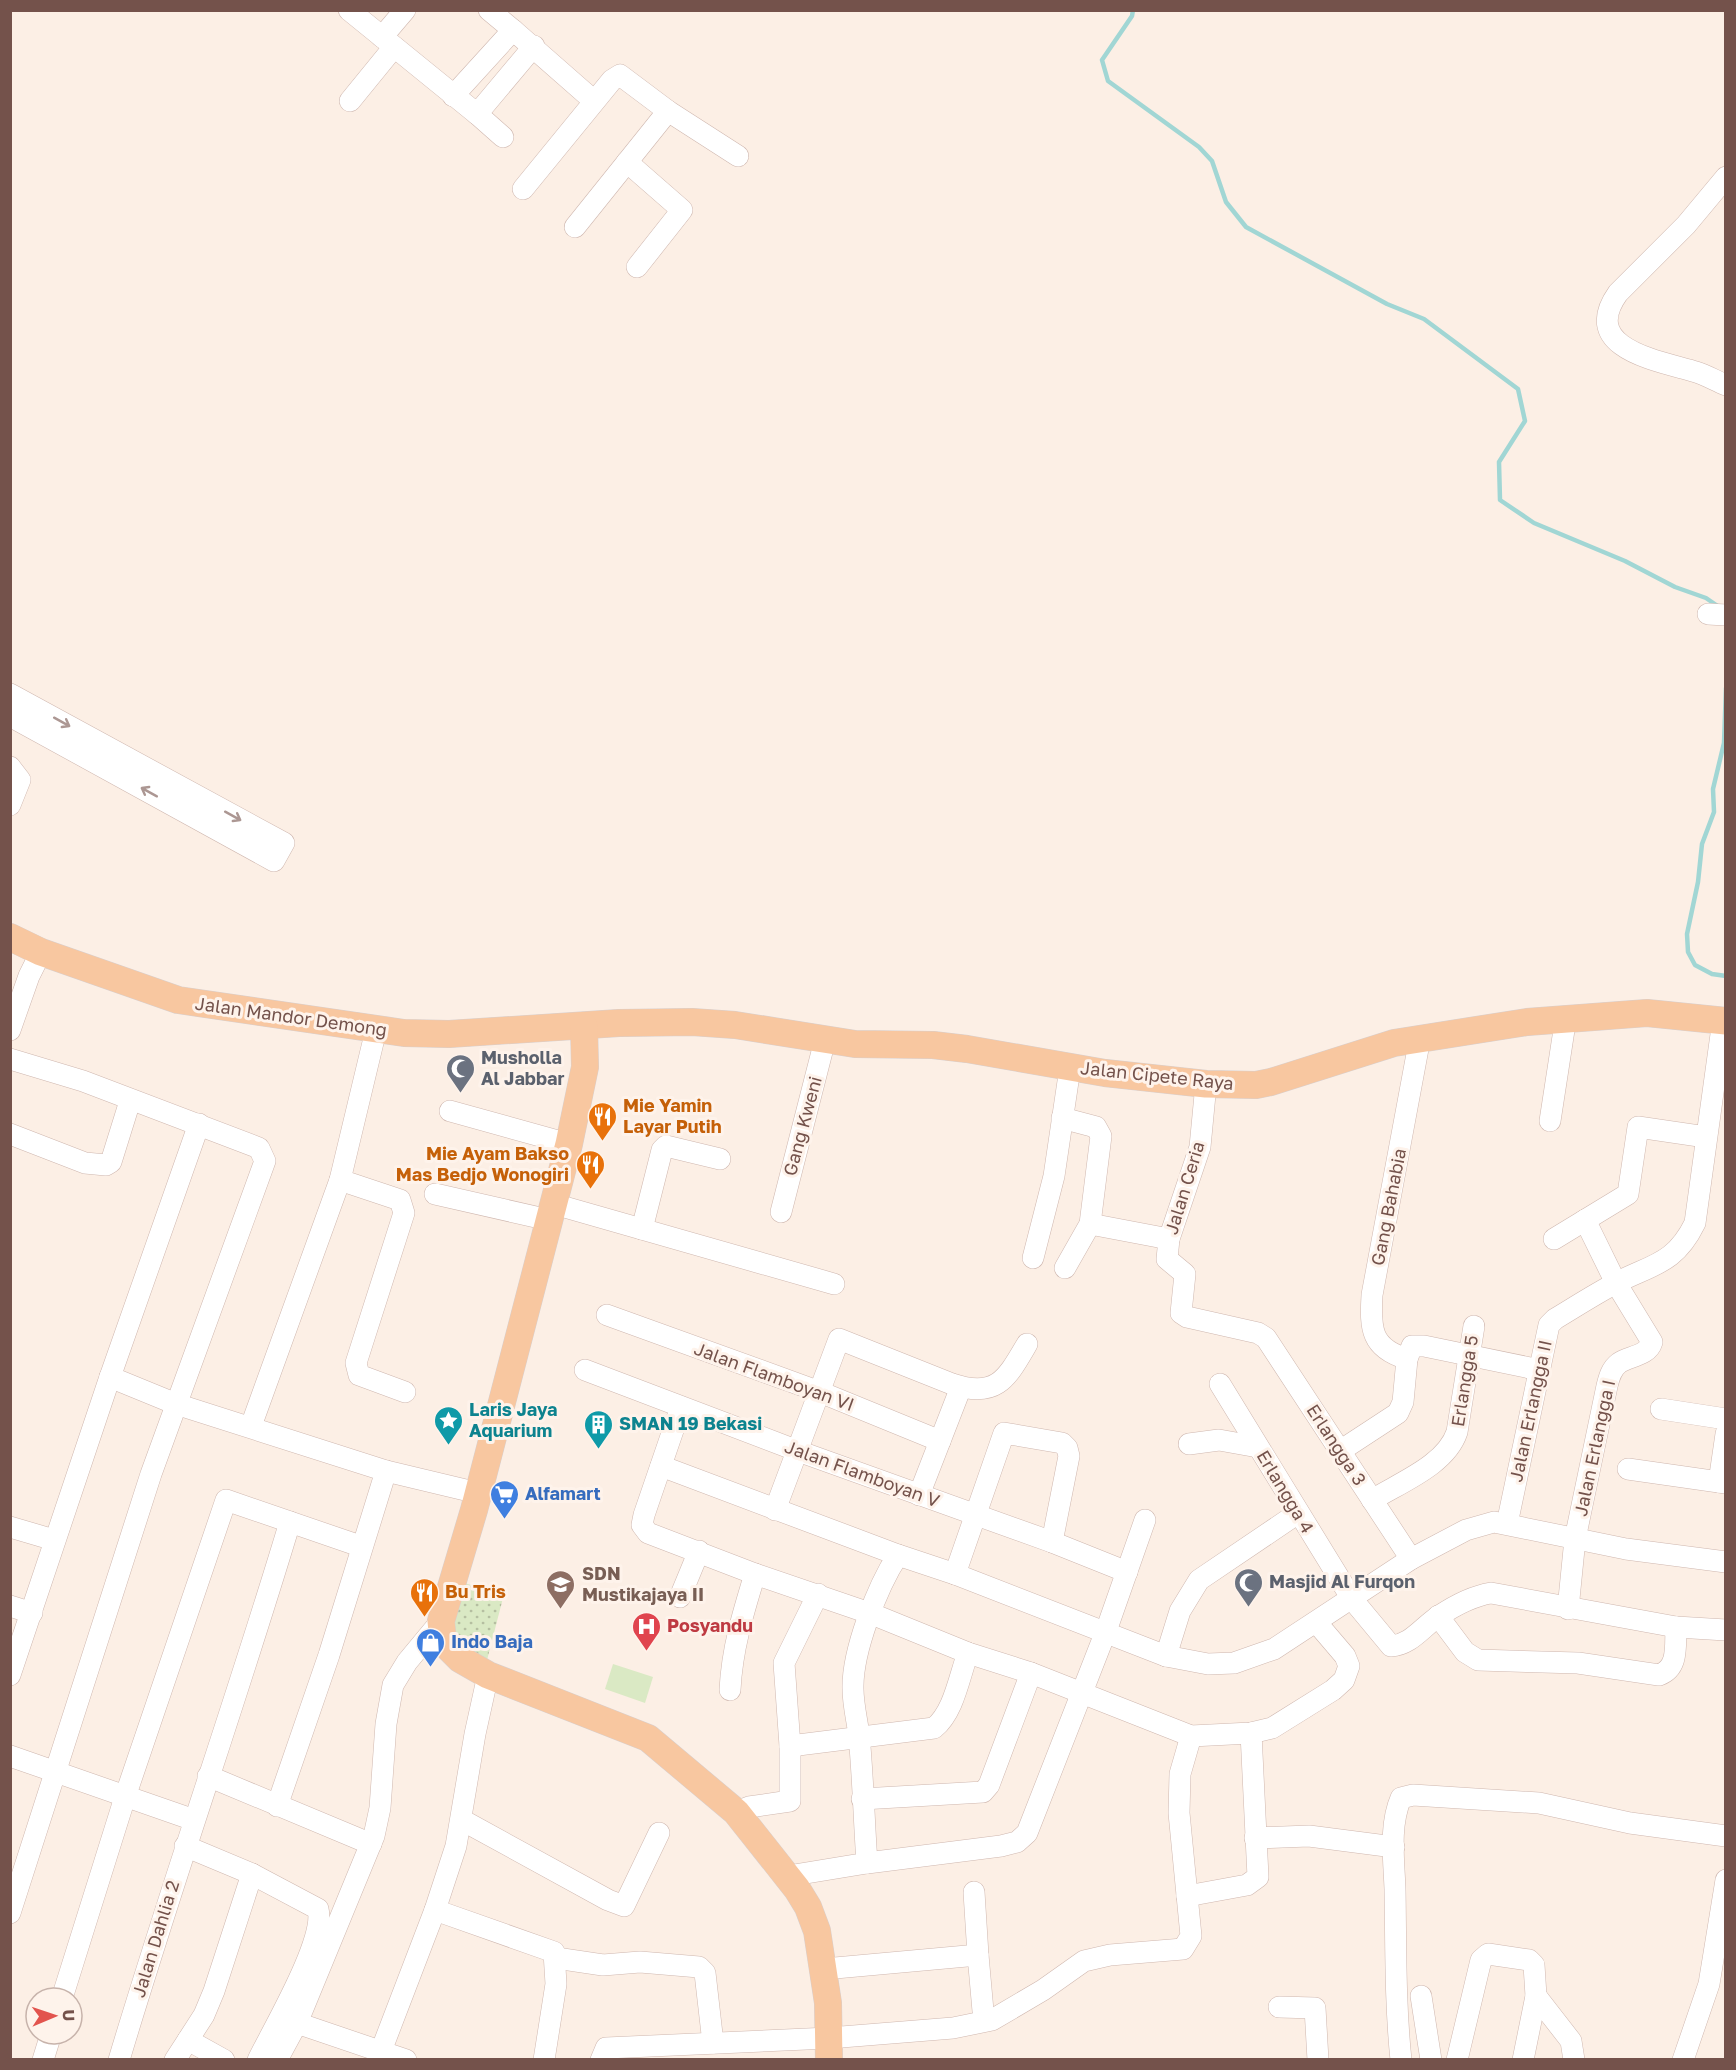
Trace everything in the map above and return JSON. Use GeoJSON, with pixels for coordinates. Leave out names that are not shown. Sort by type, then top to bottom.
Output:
{"type":"FeatureCollection","features":[{"type":"Feature","properties":{"kind":"main road","name":"Jalan Mandor Demong"},"geometry":{"type":"LineString","coordinates":[[26,944],[178,1000],[376,1030],[449,1034],[584,1026]]}},
{"type":"Feature","properties":{"kind":"main road","name":"Jalan Cipete Raya"},"geometry":{"type":"LineString","coordinates":[[584,1026],[619,1023],[735,1024],[825,1040],[885,1046],[948,1046],[1070,1068],[1206,1084],[1256,1085],[1291,1078],[1357,1053],[1420,1038],[1566,1017],[1647,1013],[1724,1021]]}},
{"type":"Feature","properties":{"kind":"main road"},"geometry":{"type":"LineString","coordinates":[[584,1026],[585,1067],[569,1144],[478,1493],[441,1621],[443,1642],[450,1650],[488,1675],[648,1738],[736,1812],[788,1876],[808,1907],[817,1931],[824,1969],[829,2049]]}},
{"type":"Feature","properties":{"kind":"street"},"geometry":{"type":"LineString","coordinates":[[349,10],[503,137]]}},
{"type":"Feature","properties":{"kind":"street"},"geometry":{"type":"LineString","coordinates":[[350,101],[388,42],[405,10]]}},
{"type":"Feature","properties":{"kind":"street"},"geometry":{"type":"LineString","coordinates":[[489,10],[534,46],[594,101]]}},
{"type":"Feature","properties":{"kind":"street"},"geometry":{"type":"LineString","coordinates":[[453,96],[513,30]]}},
{"type":"Feature","properties":{"kind":"street"},"geometry":{"type":"LineString","coordinates":[[477,114],[534,46]]}},
{"type":"Feature","properties":{"kind":"street"},"geometry":{"type":"LineString","coordinates":[[523,189],[615,76],[620,75],[668,111],[738,156]]}},
{"type":"Feature","properties":{"kind":"street"},"geometry":{"type":"LineString","coordinates":[[575,227],[668,111]]}},
{"type":"Feature","properties":{"kind":"street"},"geometry":{"type":"LineString","coordinates":[[627,162],[682,210],[637,267]]}},
{"type":"Feature","properties":{"kind":"street"},"geometry":{"type":"LineString","coordinates":[[1725,177],[1686,225],[1618,293],[1609,306],[1606,317],[1610,330],[1618,343],[1632,352],[1696,372],[1725,385]]}},
{"type":"Feature","properties":{"kind":"street"},"geometry":{"type":"LineString","coordinates":[[10,694],[284,843],[274,861],[10,716]]}},
{"type":"Feature","properties":{"kind":"street"},"geometry":{"type":"LineString","coordinates":[[10,767],[20,780],[10,805]]}},
{"type":"Feature","properties":{"kind":"street"},"geometry":{"type":"LineString","coordinates":[[10,989],[26,944]]}},
{"type":"Feature","properties":{"kind":"street"},"geometry":{"type":"LineString","coordinates":[[10,1030],[29,976],[26,944]]}},
{"type":"Feature","properties":{"kind":"street"},"geometry":{"type":"LineString","coordinates":[[1550,1121],[1566,1017]]}},
{"type":"Feature","properties":{"kind":"street","name":"Jalan Erlangga II"},"geometry":{"type":"LineString","coordinates":[[1507,1524],[1547,1334],[1555,1319],[1616,1283],[1670,1258],[1689,1236],[1695,1223],[1724,1021]]}},
{"type":"Feature","properties":{"kind":"street"},"geometry":{"type":"LineString","coordinates":[[251,1426],[340,1180],[376,1030]]}},
{"type":"Feature","properties":{"kind":"street","name":"Gang Bahabia"},"geometry":{"type":"LineString","coordinates":[[1407,1359],[1383,1348],[1376,1340],[1370,1321],[1372,1295],[1420,1038]]}},
{"type":"Feature","properties":{"kind":"street","name":"Gang Kweni"},"geometry":{"type":"LineString","coordinates":[[781,1212],[825,1040]]}},
{"type":"Feature","properties":{"kind":"street"},"geometry":{"type":"LineString","coordinates":[[10,1059],[83,1081],[130,1101],[199,1124],[259,1148],[265,1161],[176,1404],[10,1913]]}},
{"type":"Feature","properties":{"kind":"street"},"geometry":{"type":"LineString","coordinates":[[1033,1258],[1054,1176],[1070,1068]]}},
{"type":"Feature","properties":{"kind":"street","name":"Jalan Ceria"},"geometry":{"type":"LineString","coordinates":[[1206,1084],[1200,1147],[1169,1239],[1167,1260],[1185,1274],[1180,1310],[1187,1317],[1258,1333]]}},
{"type":"Feature","properties":{"kind":"street"},"geometry":{"type":"LineString","coordinates":[[10,1134],[85,1164],[106,1165],[111,1161],[130,1101]]}},
{"type":"Feature","properties":{"kind":"street"},"geometry":{"type":"LineString","coordinates":[[450,1111],[569,1144]]}},
{"type":"Feature","properties":{"kind":"street"},"geometry":{"type":"LineString","coordinates":[[1062,1118],[1096,1127],[1101,1133],[1090,1224],[1065,1268]]}},
{"type":"Feature","properties":{"kind":"street"},"geometry":{"type":"LineString","coordinates":[[10,1675],[54,1540],[199,1124]]}},
{"type":"Feature","properties":{"kind":"street"},"geometry":{"type":"LineString","coordinates":[[1554,1239],[1628,1194],[1638,1127],[1706,1137]]}},
{"type":"Feature","properties":{"kind":"street"},"geometry":{"type":"LineString","coordinates":[[642,1229],[662,1150],[666,1146],[720,1159]]}},
{"type":"Feature","properties":{"kind":"street"},"geometry":{"type":"LineString","coordinates":[[340,1180],[400,1200],[404,1206],[404,1213],[356,1363],[359,1375],[405,1392]]}},
{"type":"Feature","properties":{"kind":"street"},"geometry":{"type":"LineString","coordinates":[[435,1194],[642,1229],[834,1284]]}},
{"type":"Feature","properties":{"kind":"street"},"geometry":{"type":"LineString","coordinates":[[1585,1220],[1616,1283]]}},
{"type":"Feature","properties":{"kind":"street"},"geometry":{"type":"LineString","coordinates":[[1090,1224],[1169,1239]]}},
{"type":"Feature","properties":{"kind":"street","name":"Jalan Erlangga I"},"geometry":{"type":"LineString","coordinates":[[1575,1539],[1611,1372],[1619,1363],[1651,1347],[1649,1335],[1616,1283]]}},
{"type":"Feature","properties":{"kind":"street","name":"Jalan Flamboyan VI"},"geometry":{"type":"LineString","coordinates":[[607,1315],[820,1392],[940,1441]]}},
{"type":"Feature","properties":{"kind":"street","name":"Erlangga 5"},"geometry":{"type":"LineString","coordinates":[[1372,1500],[1442,1457],[1452,1446],[1457,1432],[1474,1326]]}},
{"type":"Feature","properties":{"kind":"street","name":"Erlangga 3"},"geometry":{"type":"LineString","coordinates":[[1258,1333],[1266,1338],[1412,1559]]}},
{"type":"Feature","properties":{"kind":"street"},"geometry":{"type":"LineString","coordinates":[[775,1510],[839,1339],[962,1387],[989,1387],[1008,1377],[1027,1344]]}},
{"type":"Feature","properties":{"kind":"street"},"geometry":{"type":"LineString","coordinates":[[1340,1451],[1398,1413],[1403,1402],[1409,1350],[1415,1345],[1540,1370]]}},
{"type":"Feature","properties":{"kind":"street","name":"Jalan Flamboyan V"},"geometry":{"type":"LineString","coordinates":[[585,1370],[798,1451],[1052,1542],[1127,1572]]}},
{"type":"Feature","properties":{"kind":"street"},"geometry":{"type":"LineString","coordinates":[[110,1377],[176,1404],[251,1426],[386,1471],[478,1493]]}},
{"type":"Feature","properties":{"kind":"street","name":"Erlangga 4"},"geometry":{"type":"LineString","coordinates":[[1220,1384],[1352,1599],[1391,1646],[1402,1645],[1438,1616]]}},
{"type":"Feature","properties":{"kind":"street"},"geometry":{"type":"LineString","coordinates":[[919,1495],[962,1387]]}},
{"type":"Feature","properties":{"kind":"street"},"geometry":{"type":"LineString","coordinates":[[681,1407],[642,1525],[648,1533],[755,1574],[872,1614],[968,1653],[1031,1674],[1191,1736],[1251,1733],[1272,1728],[1333,1690],[1344,1680],[1348,1666],[1345,1656],[1316,1622]]}},
{"type":"Feature","properties":{"kind":"street"},"geometry":{"type":"LineString","coordinates":[[1662,1409],[1725,1419]]}},
{"type":"Feature","properties":{"kind":"street"},"geometry":{"type":"LineString","coordinates":[[955,1574],[1004,1433],[1062,1443],[1068,1448],[1069,1456],[1052,1542]]}},
{"type":"Feature","properties":{"kind":"street"},"geometry":{"type":"LineString","coordinates":[[1628,1469],[1722,1483],[1725,1434]]}},
{"type":"Feature","properties":{"kind":"street"},"geometry":{"type":"LineString","coordinates":[[1190,1444],[1219,1440],[1258,1447]]}},
{"type":"Feature","properties":{"kind":"street"},"geometry":{"type":"LineString","coordinates":[[661,1466],[898,1556],[955,1574],[1166,1656],[1208,1664],[1244,1661],[1274,1649],[1412,1559],[1466,1530],[1494,1522],[1636,1551],[1725,1562]]}},
{"type":"Feature","properties":{"kind":"street"},"geometry":{"type":"LineString","coordinates":[[277,1806],[386,1471]]}},
{"type":"Feature","properties":{"kind":"street"},"geometry":{"type":"LineString","coordinates":[[66,1986],[126,1794],[226,1500],[360,1546]]}},
{"type":"Feature","properties":{"kind":"street"},"geometry":{"type":"LineString","coordinates":[[1166,1656],[1180,1611],[1199,1581],[1298,1514]]}},
{"type":"Feature","properties":{"kind":"street"},"geometry":{"type":"LineString","coordinates":[[788,1876],[867,1863],[962,1852],[1017,1842],[1027,1833],[1106,1631],[1145,1520]]}},
{"type":"Feature","properties":{"kind":"street","name":"Jalan Dahlia 2"},"geometry":{"type":"LineString","coordinates":[[119,2060],[185,1846],[254,1641],[290,1522]]}},
{"type":"Feature","properties":{"kind":"street"},"geometry":{"type":"LineString","coordinates":[[10,1527],[54,1540]]}},
{"type":"Feature","properties":{"kind":"street"},"geometry":{"type":"LineString","coordinates":[[1568,1609],[1575,1539]]}},
{"type":"Feature","properties":{"kind":"street"},"geometry":{"type":"LineString","coordinates":[[680,1597],[699,1551]]}},
{"type":"Feature","properties":{"kind":"street"},"geometry":{"type":"LineString","coordinates":[[867,1863],[859,1736],[853,1690],[854,1673],[883,1583],[898,1556]]}},
{"type":"Feature","properties":{"kind":"street"},"geometry":{"type":"LineString","coordinates":[[730,1690],[731,1662],[736,1635],[755,1574]]}},
{"type":"Feature","properties":{"kind":"street"},"geometry":{"type":"LineString","coordinates":[[1676,1627],[1672,1666],[1668,1672],[1659,1675],[1578,1664],[1478,1660],[1465,1652],[1438,1616],[1480,1595],[1506,1593],[1568,1609],[1676,1627],[1725,1630]]}},
{"type":"Feature","properties":{"kind":"street"},"geometry":{"type":"LineString","coordinates":[[736,1812],[749,1807],[790,1801],[790,1746],[784,1663],[818,1594]]}},
{"type":"Feature","properties":{"kind":"street"},"geometry":{"type":"LineString","coordinates":[[10,1606],[32,1613]]}},
{"type":"Feature","properties":{"kind":"street"},"geometry":{"type":"LineString","coordinates":[[277,2060],[297,2023],[371,1844],[380,1808],[391,1692],[398,1674],[441,1621]]}},
{"type":"Feature","properties":{"kind":"street"},"geometry":{"type":"LineString","coordinates":[[790,1746],[934,1728],[942,1721],[948,1710],[968,1653]]}},
{"type":"Feature","properties":{"kind":"street"},"geometry":{"type":"LineString","coordinates":[[862,1799],[982,1792],[988,1785],[1031,1674]]}},
{"type":"Feature","properties":{"kind":"street"},"geometry":{"type":"LineString","coordinates":[[381,2051],[435,1910],[462,1820],[475,1734],[488,1675]]}},
{"type":"Feature","properties":{"kind":"street"},"geometry":{"type":"LineString","coordinates":[[1186,1896],[1255,1882],[1258,1877],[1251,1733]]}},
{"type":"Feature","properties":{"kind":"street"},"geometry":{"type":"LineString","coordinates":[[602,2060],[606,2048],[713,2043],[829,2049],[953,2028],[992,2020],[1043,1990],[1084,1961],[1110,1956],[1131,1956],[1184,1949],[1191,1936],[1179,1813],[1179,1783],[1191,1736]]}},
{"type":"Feature","properties":{"kind":"street"},"geometry":{"type":"LineString","coordinates":[[10,1756],[126,1794],[194,1820]]}},
{"type":"Feature","properties":{"kind":"street"},"geometry":{"type":"LineString","coordinates":[[208,1776],[371,1844]]}},
{"type":"Feature","properties":{"kind":"street"},"geometry":{"type":"LineString","coordinates":[[1401,2060],[1395,1951],[1394,1847],[1398,1804],[1401,1798],[1413,1796],[1539,1803],[1630,1823],[1725,1836]]}},
{"type":"Feature","properties":{"kind":"street"},"geometry":{"type":"LineString","coordinates":[[462,1820],[608,1900],[624,1906],[659,1833]]}},
{"type":"Feature","properties":{"kind":"street"},"geometry":{"type":"LineString","coordinates":[[1255,1838],[1309,1836],[1394,1847]]}},
{"type":"Feature","properties":{"kind":"street"},"geometry":{"type":"LineString","coordinates":[[185,1846],[252,1874],[313,1905],[319,1914],[300,1977],[258,2060]]}},
{"type":"Feature","properties":{"kind":"street"},"geometry":{"type":"LineString","coordinates":[[175,2060],[204,2015],[214,1991],[252,1874]]}},
{"type":"Feature","properties":{"kind":"street"},"geometry":{"type":"LineString","coordinates":[[1683,2060],[1709,1984],[1721,1934],[1725,1880]]}},
{"type":"Feature","properties":{"kind":"street"},"geometry":{"type":"LineString","coordinates":[[974,1892],[984,2011]]}},
{"type":"Feature","properties":{"kind":"street"},"geometry":{"type":"LineString","coordinates":[[435,1910],[550,1949],[556,1959],[556,1984],[544,2060]]}},
{"type":"Feature","properties":{"kind":"street"},"geometry":{"type":"LineString","coordinates":[[824,1969],[978,1955]]}},
{"type":"Feature","properties":{"kind":"street"},"geometry":{"type":"LineString","coordinates":[[1457,2060],[1484,1955],[1529,1960],[1534,1965],[1536,1996],[1523,2060]]}},
{"type":"Feature","properties":{"kind":"street"},"geometry":{"type":"LineString","coordinates":[[556,1959],[603,1965],[640,1962],[699,1968],[705,1973],[713,2043]]}},
{"type":"Feature","properties":{"kind":"street"},"geometry":{"type":"LineString","coordinates":[[1421,1996],[1431,2060]]}},
{"type":"Feature","properties":{"kind":"street"},"geometry":{"type":"LineString","coordinates":[[1536,1996],[1570,2041],[1574,2060]]}},
{"type":"Feature","properties":{"kind":"street"},"geometry":{"type":"LineString","coordinates":[[1279,2007],[1315,2008],[1318,2060]]}},
{"type":"Feature","properties":{"kind":"street"},"geometry":{"type":"LineString","coordinates":[[297,2023],[406,2060]]}},
{"type":"Feature","properties":{"kind":"street"},"geometry":{"type":"LineString","coordinates":[[188,2040],[224,2060]]}},
{"type":"Feature","properties":{"kind":"green space"},"geometry":{"type":"Polygon","coordinates":[[[457,1581],[504,1594],[486,1664],[449,1640],[457,1581]]]}},
{"type":"Feature","properties":{"kind":"green space"},"geometry":{"type":"Polygon","coordinates":[[[613,1664],[653,1677],[645,1703],[605,1689],[613,1664]]]}},
{"type":"Feature","properties":{"kind":"waterway"},"geometry":{"type":"LineString","coordinates":[[1133,10],[1132,16],[1102,60],[1108,81],[1199,147],[1212,161],[1226,202],[1246,227],[1387,304],[1424,319],[1518,389],[1525,421],[1499,462],[1500,500],[1534,523],[1625,561],[1675,587],[1706,598],[1719,607]]}},
{"type":"Feature","properties":{"kind":"waterway"},"geometry":{"type":"LineString","coordinates":[[1726,688],[1724,743],[1713,789],[1714,812],[1702,844],[1698,882],[1687,934],[1688,952],[1695,965],[1712,974],[1726,976]]}},
{"type":"Feature","properties":{"kind":"place","name":"Musholla Al Jabbar"},"geometry":{"type":"Point","coordinates":[460,1094]}},
{"type":"Feature","properties":{"kind":"place","name":"Mie Yamin Layar Putih"},"geometry":{"type":"Point","coordinates":[602,1142]}},
{"type":"Feature","properties":{"kind":"place","name":"Mie Ayam Bakso Mas Bedjo Wonogiri"},"geometry":{"type":"Point","coordinates":[590,1190]}},
{"type":"Feature","properties":{"kind":"place","name":"Laris Jaya Aquarium"},"geometry":{"type":"Point","coordinates":[448,1446]}},
{"type":"Feature","properties":{"kind":"place","name":"SMAN 19 Bekasi"},"geometry":{"type":"Point","coordinates":[598,1450]}},
{"type":"Feature","properties":{"kind":"place","name":"Alfamart"},"geometry":{"type":"Point","coordinates":[504,1520]}},
{"type":"Feature","properties":{"kind":"place","name":"Masjid Al Furqon"},"geometry":{"type":"Point","coordinates":[1248,1608]}},
{"type":"Feature","properties":{"kind":"place","name":"SDN Mustikajaya II"},"geometry":{"type":"Point","coordinates":[561,1610]}},
{"type":"Feature","properties":{"kind":"place","name":"Bu Tris"},"geometry":{"type":"Point","coordinates":[424,1618]}},
{"type":"Feature","properties":{"kind":"place","name":"Posyandu"},"geometry":{"type":"Point","coordinates":[646,1652]}},
{"type":"Feature","properties":{"kind":"place","name":"Indo Baja"},"geometry":{"type":"Point","coordinates":[430,1668]}}]}
